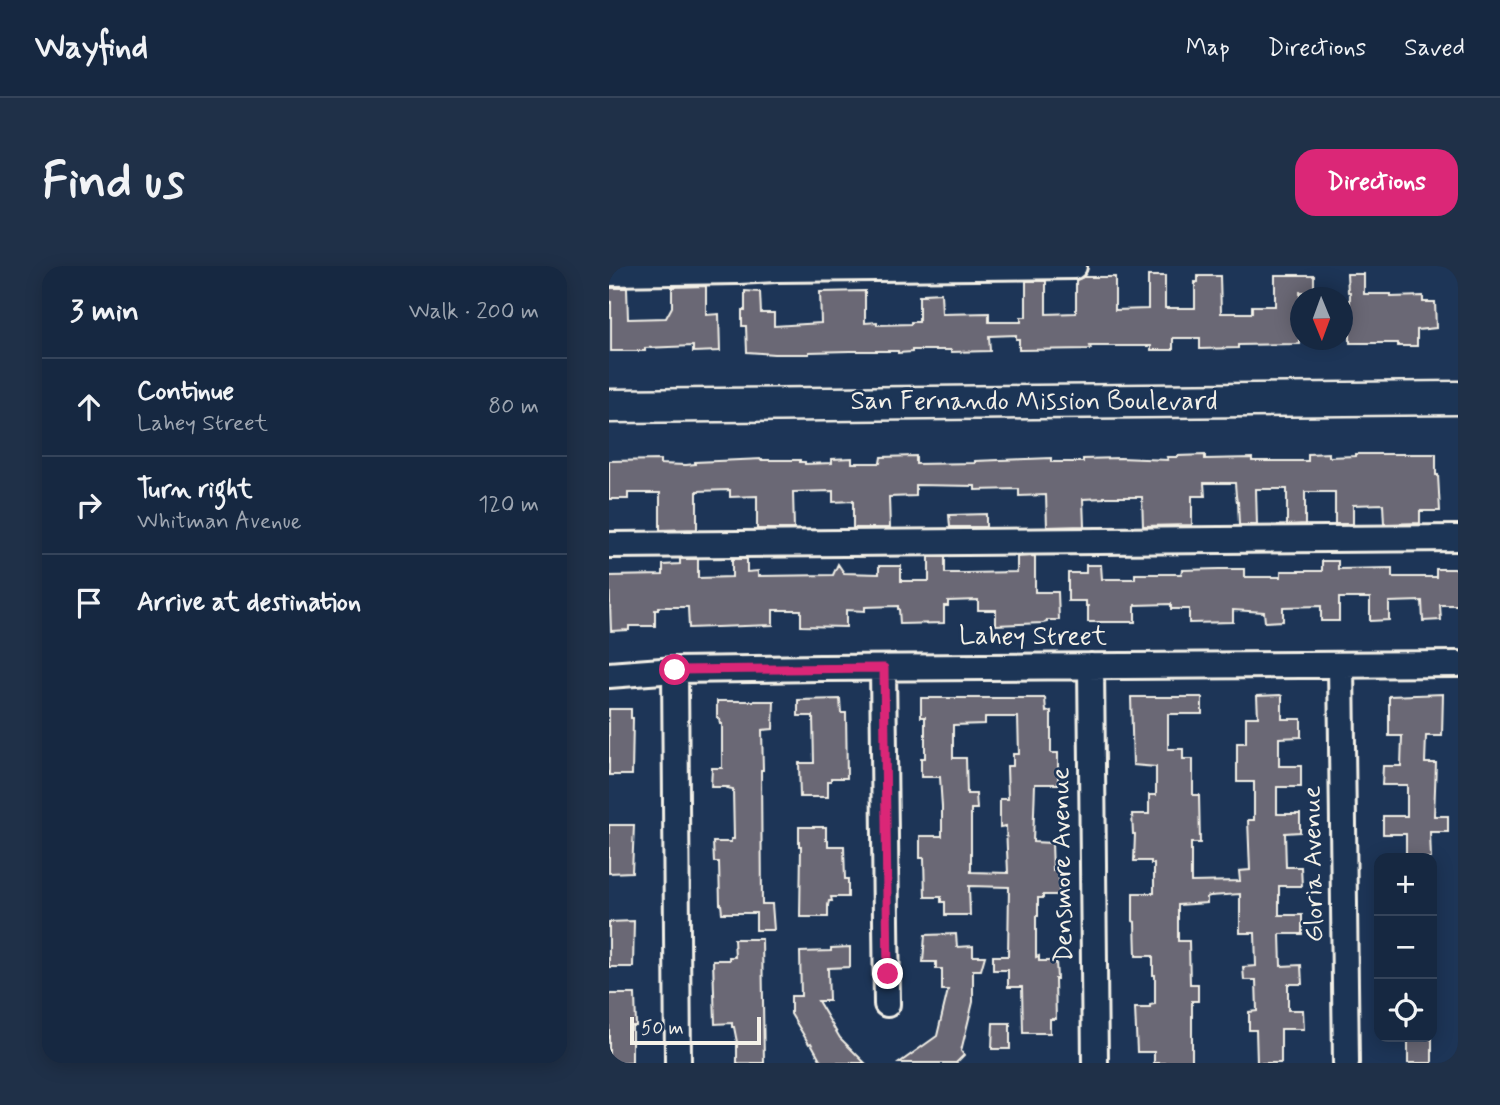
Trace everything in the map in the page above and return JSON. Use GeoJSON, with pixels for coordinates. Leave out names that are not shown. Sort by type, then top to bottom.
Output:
{"type":"FeatureCollection","features":[{"type":"Feature","properties":{"kind":"main road","name":"San Fernando Mission Boulevard"},"geometry":{"type":"LineString","coordinates":[[609,405],[1458,398]]}},
{"type":"Feature","properties":{"kind":"street"},"geometry":{"type":"LineString","coordinates":[[609,274],[762,269],[1073,266]]}},
{"type":"Feature","properties":{"kind":"street"},"geometry":{"type":"LineString","coordinates":[[609,545],[1458,538]]}},
{"type":"Feature","properties":{"kind":"street","name":"Lahey Street"},"geometry":{"type":"LineString","coordinates":[[609,675],[675,670],[1458,664]]}},
{"type":"Feature","properties":{"kind":"street","name":"Gloria Avenue"},"geometry":{"type":"LineString","coordinates":[[1341,665],[1346,1063]]}},
{"type":"Feature","properties":{"kind":"street","name":"Densmore Avenue"},"geometry":{"type":"LineString","coordinates":[[1091,666],[1094,1063]]}},
{"type":"Feature","properties":{"kind":"street"},"geometry":{"type":"LineString","coordinates":[[884,668],[887,1004]]}},
{"type":"Feature","properties":{"kind":"street"},"geometry":{"type":"LineString","coordinates":[[675,670],[678,1063]]}},
{"type":"Feature","properties":{"kind":"building"},"geometry":{"type":"Polygon","coordinates":[[[1347,274],[1364,274],[1364,294],[1423,296],[1423,302],[1435,302],[1436,328],[1417,330],[1417,346],[1398,346],[1398,343],[1353,343],[1353,287],[1348,287],[1347,274]]]}},
{"type":"Feature","properties":{"kind":"building"},"geometry":{"type":"Polygon","coordinates":[[[1275,275],[1314,275],[1314,287],[1290,287],[1290,344],[1200,349],[1200,338],[1173,338],[1173,350],[1151,350],[1151,346],[1090,346],[1091,349],[1019,350],[1019,339],[1016,339],[1016,335],[989,336],[990,351],[774,354],[747,352],[746,326],[742,326],[745,291],[760,292],[761,313],[774,313],[774,326],[821,323],[820,292],[865,291],[865,323],[877,322],[877,325],[919,322],[919,296],[941,293],[942,314],[989,313],[989,322],[1021,322],[1021,317],[1026,317],[1026,281],[1046,281],[1046,314],[1076,313],[1076,280],[1083,277],[1115,277],[1115,310],[1148,309],[1148,276],[1165,276],[1165,308],[1195,308],[1195,282],[1198,282],[1198,276],[1220,276],[1221,313],[1252,313],[1252,306],[1275,306],[1275,275]]]}},
{"type":"Feature","properties":{"kind":"building"},"geometry":{"type":"Polygon","coordinates":[[[706,286],[706,315],[719,314],[720,351],[693,352],[693,346],[611,351],[609,288],[627,288],[628,319],[666,318],[672,307],[672,287],[706,286]]]}},
{"type":"Feature","properties":{"kind":"building"},"geometry":{"type":"Polygon","coordinates":[[[1329,453],[1329,457],[1356,454],[1436,454],[1440,511],[1420,511],[1420,523],[1384,524],[1383,504],[1353,505],[1353,524],[1335,524],[1335,492],[1305,492],[1305,524],[1287,525],[1287,489],[1256,489],[1257,525],[1239,525],[1235,483],[1204,483],[1205,496],[1192,496],[1192,525],[1143,526],[1142,497],[1104,497],[1083,499],[1084,526],[1047,527],[1046,495],[1019,496],[1019,489],[975,490],[975,486],[916,485],[916,496],[889,497],[890,528],[853,528],[853,501],[833,502],[833,491],[793,492],[794,529],[757,529],[757,496],[730,497],[730,490],[697,491],[697,529],[660,530],[660,493],[628,493],[628,499],[609,499],[609,461],[660,460],[660,464],[686,465],[695,462],[762,459],[800,460],[805,464],[832,463],[832,459],[852,458],[852,463],[880,463],[881,457],[916,456],[916,464],[1051,458],[1051,462],[1120,458],[1168,460],[1167,457],[1205,455],[1205,459],[1308,461],[1308,454],[1329,453]]]}},
{"type":"Feature","properties":{"kind":"building"},"geometry":{"type":"Polygon","coordinates":[[[986,514],[986,527],[950,527],[949,515],[986,514]]]}},
{"type":"Feature","properties":{"kind":"building"},"geometry":{"type":"Polygon","coordinates":[[[1035,556],[1035,592],[1058,592],[1059,620],[996,625],[996,610],[978,610],[978,600],[948,601],[948,606],[944,606],[944,623],[900,624],[898,606],[865,607],[865,611],[846,610],[846,627],[801,626],[801,610],[773,610],[773,625],[689,628],[688,607],[658,607],[658,610],[655,610],[655,626],[629,626],[629,630],[611,631],[609,576],[663,575],[663,565],[680,564],[680,559],[698,559],[698,578],[732,577],[732,559],[747,559],[747,572],[758,571],[758,576],[833,575],[838,564],[844,573],[879,574],[879,566],[901,566],[901,581],[929,581],[929,557],[945,557],[945,573],[966,573],[1017,572],[1017,557],[1035,556]]]}},
{"type":"Feature","properties":{"kind":"building"},"geometry":{"type":"Polygon","coordinates":[[[1322,561],[1338,561],[1338,569],[1392,568],[1392,577],[1436,577],[1436,569],[1458,569],[1458,605],[1440,605],[1441,620],[1423,621],[1422,601],[1389,602],[1389,620],[1370,621],[1370,598],[1339,598],[1339,621],[1321,621],[1321,606],[1283,607],[1283,621],[1265,622],[1264,612],[1233,610],[1233,622],[1189,623],[1189,609],[1171,609],[1171,604],[1135,605],[1135,622],[1088,622],[1086,601],[1068,601],[1068,573],[1086,573],[1086,565],[1101,565],[1102,579],[1135,579],[1135,574],[1181,574],[1182,570],[1219,569],[1244,569],[1244,577],[1281,577],[1281,571],[1322,571],[1322,561]]]}},
{"type":"Feature","properties":{"kind":"building"},"geometry":{"type":"Polygon","coordinates":[[[1443,694],[1442,736],[1426,736],[1425,763],[1436,763],[1434,816],[1448,816],[1448,832],[1430,832],[1431,853],[1406,853],[1406,834],[1383,834],[1383,816],[1407,816],[1407,785],[1382,785],[1383,766],[1401,766],[1402,736],[1389,736],[1389,696],[1443,694]]]}},
{"type":"Feature","properties":{"kind":"building"},"geometry":{"type":"Polygon","coordinates":[[[1280,695],[1282,719],[1301,719],[1301,737],[1279,738],[1279,766],[1301,766],[1301,787],[1277,787],[1277,814],[1300,814],[1300,832],[1285,833],[1286,867],[1301,867],[1302,886],[1279,886],[1279,915],[1302,915],[1302,934],[1280,934],[1281,966],[1301,965],[1302,984],[1288,984],[1288,1010],[1303,1010],[1304,1029],[1281,1029],[1281,1063],[1257,1063],[1256,1030],[1249,1030],[1249,1012],[1257,1011],[1256,980],[1244,980],[1243,967],[1256,966],[1255,933],[1240,933],[1240,894],[1210,896],[1207,897],[1207,903],[1178,905],[1178,941],[1189,941],[1190,984],[1198,984],[1198,1001],[1192,1001],[1192,1063],[1154,1063],[1154,1052],[1137,1052],[1135,1008],[1150,1008],[1150,1005],[1155,1004],[1155,975],[1153,956],[1136,956],[1133,893],[1154,893],[1154,864],[1151,864],[1151,861],[1134,861],[1135,834],[1132,814],[1149,814],[1149,795],[1156,795],[1156,767],[1133,765],[1131,697],[1202,697],[1202,714],[1168,714],[1168,749],[1183,749],[1183,759],[1193,759],[1193,795],[1199,795],[1200,843],[1191,843],[1191,882],[1240,881],[1239,871],[1250,870],[1248,820],[1254,820],[1254,782],[1237,782],[1237,743],[1246,743],[1246,717],[1258,717],[1257,696],[1280,695]]]}},
{"type":"Feature","properties":{"kind":"building"},"geometry":{"type":"Polygon","coordinates":[[[921,698],[1045,698],[1046,712],[1051,711],[1051,753],[1058,753],[1058,784],[1035,784],[1033,842],[1052,843],[1053,870],[1058,870],[1059,876],[1059,895],[1043,895],[1043,898],[1038,898],[1036,916],[1036,957],[1039,956],[1039,961],[1056,961],[1056,1019],[1050,1019],[1050,1033],[1023,1033],[1022,987],[1008,987],[1008,970],[993,970],[993,956],[1008,956],[1009,887],[969,886],[970,915],[945,915],[945,902],[941,902],[941,897],[925,897],[924,858],[920,858],[920,836],[942,836],[942,807],[940,777],[921,777],[921,758],[925,758],[925,717],[921,717],[921,698]],[[985,717],[985,724],[953,725],[953,758],[966,758],[967,794],[976,794],[977,809],[971,809],[971,872],[1008,873],[1006,826],[1000,827],[1000,799],[1008,799],[1007,766],[1013,766],[1013,754],[1019,754],[1018,717],[985,717]]]}},
{"type":"Feature","properties":{"kind":"building"},"geometry":{"type":"Polygon","coordinates":[[[840,699],[841,713],[846,713],[847,778],[831,778],[831,781],[828,781],[828,797],[800,797],[799,763],[814,763],[813,716],[798,716],[798,700],[840,699]]]}},
{"type":"Feature","properties":{"kind":"building"},"geometry":{"type":"Polygon","coordinates":[[[717,701],[774,701],[773,729],[762,730],[761,770],[762,904],[772,904],[774,930],[756,930],[756,913],[722,913],[719,862],[714,862],[713,842],[731,842],[731,839],[734,839],[733,789],[711,787],[712,768],[722,768],[722,724],[717,718],[717,701]]]}},
{"type":"Feature","properties":{"kind":"building"},"geometry":{"type":"Polygon","coordinates":[[[609,709],[631,709],[632,775],[609,775],[609,709]]]}},
{"type":"Feature","properties":{"kind":"building"},"geometry":{"type":"Polygon","coordinates":[[[609,825],[634,825],[632,872],[609,873],[609,825]]]}},
{"type":"Feature","properties":{"kind":"building"},"geometry":{"type":"Polygon","coordinates":[[[799,827],[826,827],[828,846],[844,846],[848,897],[831,897],[828,917],[800,917],[799,827]]]}},
{"type":"Feature","properties":{"kind":"building"},"geometry":{"type":"Polygon","coordinates":[[[634,921],[633,967],[609,967],[609,922],[634,921]]]}},
{"type":"Feature","properties":{"kind":"building"},"geometry":{"type":"Polygon","coordinates":[[[956,934],[957,947],[973,946],[973,956],[985,956],[981,970],[973,970],[973,1002],[961,1051],[964,1055],[956,1063],[899,1063],[937,1036],[948,990],[942,990],[942,969],[936,969],[936,962],[923,962],[925,935],[956,934]]]}},
{"type":"Feature","properties":{"kind":"building"},"geometry":{"type":"Polygon","coordinates":[[[734,939],[762,939],[764,1063],[737,1063],[737,1042],[732,1023],[715,1024],[713,960],[729,960],[729,957],[735,957],[734,939]]]}},
{"type":"Feature","properties":{"kind":"building"},"geometry":{"type":"Polygon","coordinates":[[[850,947],[850,967],[828,968],[829,1001],[818,1001],[840,1038],[865,1063],[822,1063],[791,1014],[791,996],[801,996],[800,952],[850,947]]]}},
{"type":"Feature","properties":{"kind":"building"},"geometry":{"type":"Polygon","coordinates":[[[609,994],[635,994],[636,1026],[632,1026],[632,1063],[609,1063],[609,994]]]}},
{"type":"Feature","properties":{"kind":"building"},"geometry":{"type":"Polygon","coordinates":[[[993,1023],[1010,1023],[1010,1049],[992,1049],[993,1023]]]}},
{"type":"Feature","properties":{"kind":"building"},"geometry":{"type":"Polygon","coordinates":[[[1408,1042],[1432,1042],[1432,1063],[1408,1063],[1408,1042]]]}},
{"type":"Feature","properties":{"kind":"route"},"geometry":{"type":"LineString","coordinates":[[675,670],[884,668],[888,974]]}}]}
